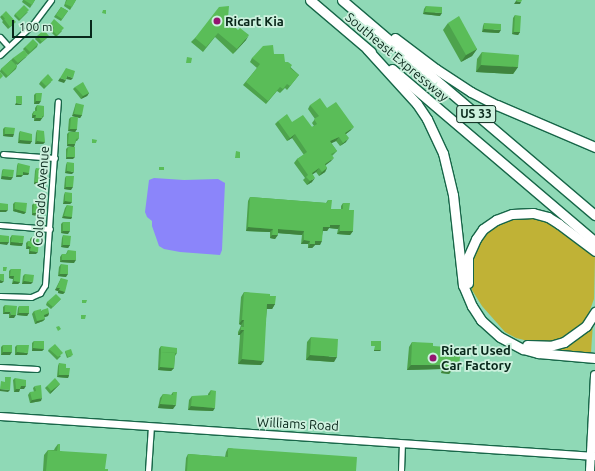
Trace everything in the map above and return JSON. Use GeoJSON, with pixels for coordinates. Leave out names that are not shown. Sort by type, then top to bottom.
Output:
{"type":"FeatureCollection","features":[{"type":"Feature","properties":{"kind":"highway","name":"Southeast Expressway"},"geometry":{"type":"LineString","coordinates":[[310,0],[595,242]]}},
{"type":"Feature","properties":{"kind":"highway","name":"Southeast Expressway"},"geometry":{"type":"LineString","coordinates":[[342,0],[595,215]]}},
{"type":"Feature","properties":{"kind":"highway"},"geometry":{"type":"LineString","coordinates":[[358,14],[382,28],[436,69],[471,92],[497,105],[595,147]]}},
{"type":"Feature","properties":{"kind":"highway"},"geometry":{"type":"LineString","coordinates":[[367,49],[417,104],[428,119],[437,138],[447,166],[450,180],[464,285],[470,302],[481,320],[500,337],[523,349],[538,353],[595,358]]}},
{"type":"Feature","properties":{"kind":"highway"},"geometry":{"type":"LineString","coordinates":[[595,251],[559,224],[543,215],[527,212],[512,214],[496,220],[479,234],[470,250],[467,271],[471,292],[484,315],[502,333],[525,344],[543,347],[564,342],[579,334],[595,312]]}},
{"type":"Feature","properties":{"kind":"main road"},"geometry":{"type":"LineString","coordinates":[[590,471],[593,455],[595,375]]}},
{"type":"Feature","properties":{"kind":"main road","name":"Williams Road"},"geometry":{"type":"LineString","coordinates":[[0,416],[593,455]]}},
{"type":"Feature","properties":{"kind":"street"},"geometry":{"type":"LineString","coordinates":[[0,55],[33,24],[51,0]]}},
{"type":"Feature","properties":{"kind":"street"},"geometry":{"type":"LineString","coordinates":[[0,38],[9,47]]}},
{"type":"Feature","properties":{"kind":"street","name":"Colorado Avenue"},"geometry":{"type":"LineString","coordinates":[[0,296],[32,297],[42,291],[46,281],[58,101]]}},
{"type":"Feature","properties":{"kind":"street"},"geometry":{"type":"LineString","coordinates":[[3,154],[54,158]]}},
{"type":"Feature","properties":{"kind":"street"},"geometry":{"type":"LineString","coordinates":[[0,225],[50,229]]}},
{"type":"Feature","properties":{"kind":"street"},"geometry":{"type":"LineString","coordinates":[[0,367],[37,369]]}},
{"type":"Feature","properties":{"kind":"street"},"geometry":{"type":"LineString","coordinates":[[148,471],[151,426]]}},
{"type":"Feature","properties":{"kind":"street"},"geometry":{"type":"LineString","coordinates":[[400,471],[402,443]]}},
{"type":"Feature","properties":{"kind":"shaded area"},"geometry":{"type":"Polygon","coordinates":[[[154,178],[184,180],[218,179],[225,183],[222,250],[220,255],[180,252],[164,249],[159,246],[152,226],[152,221],[147,217],[145,212],[149,180],[154,178]]]}},
{"type":"Feature","properties":{"kind":"shaded area"},"geometry":{"type":"Polygon","coordinates":[[[519,215],[546,219],[595,256],[594,299],[587,318],[573,333],[554,341],[532,342],[516,338],[505,332],[482,306],[472,290],[470,270],[474,250],[481,236],[498,222],[519,215]]]}},
{"type":"Feature","properties":{"kind":"shaded area"},"geometry":{"type":"Polygon","coordinates":[[[593,322],[591,353],[550,352],[593,322]]]}},
{"type":"Feature","properties":{"kind":"building"},"geometry":{"type":"Polygon","coordinates":[[[24,0],[35,0],[32,5],[24,0]]]}},
{"type":"Feature","properties":{"kind":"building"},"geometry":{"type":"Polygon","coordinates":[[[67,0],[76,0],[72,7],[65,4],[67,0]]]}},
{"type":"Feature","properties":{"kind":"building"},"geometry":{"type":"Polygon","coordinates":[[[24,5],[29,10],[20,19],[15,14],[24,5]]]}},
{"type":"Feature","properties":{"kind":"building"},"geometry":{"type":"Polygon","coordinates":[[[229,6],[228,18],[231,20],[229,22],[238,30],[240,28],[249,35],[237,49],[218,33],[206,47],[195,38],[219,7],[229,6]]]}},
{"type":"Feature","properties":{"kind":"building"},"geometry":{"type":"Polygon","coordinates":[[[426,6],[442,7],[442,13],[425,12],[426,6]]]}},
{"type":"Feature","properties":{"kind":"building"},"geometry":{"type":"Polygon","coordinates":[[[61,7],[68,11],[62,19],[56,15],[61,7]]]}},
{"type":"Feature","properties":{"kind":"building"},"geometry":{"type":"Polygon","coordinates":[[[103,10],[106,10],[106,14],[102,13],[103,10]]]}},
{"type":"Feature","properties":{"kind":"building"},"geometry":{"type":"Polygon","coordinates":[[[6,11],[16,22],[10,27],[2,15],[6,11]]]}},
{"type":"Feature","properties":{"kind":"building"},"geometry":{"type":"Polygon","coordinates":[[[515,15],[521,16],[520,32],[514,32],[515,15]]]}},
{"type":"Feature","properties":{"kind":"building"},"geometry":{"type":"Polygon","coordinates":[[[459,16],[477,49],[466,55],[448,23],[459,16]]]}},
{"type":"Feature","properties":{"kind":"building"},"geometry":{"type":"Polygon","coordinates":[[[54,19],[64,28],[57,35],[52,30],[54,28],[51,23],[54,19]]]}},
{"type":"Feature","properties":{"kind":"building"},"geometry":{"type":"Polygon","coordinates":[[[484,23],[501,24],[501,30],[484,29],[484,23]]]}},
{"type":"Feature","properties":{"kind":"building"},"geometry":{"type":"Polygon","coordinates":[[[44,30],[49,36],[42,42],[37,36],[44,30]]]}},
{"type":"Feature","properties":{"kind":"building"},"geometry":{"type":"Polygon","coordinates":[[[33,39],[38,44],[30,52],[25,47],[33,39]]]}},
{"type":"Feature","properties":{"kind":"building"},"geometry":{"type":"Polygon","coordinates":[[[273,45],[274,54],[284,54],[285,62],[292,65],[290,68],[299,75],[290,86],[287,84],[283,89],[280,87],[268,101],[246,82],[260,64],[252,58],[263,46],[273,45]]]}},
{"type":"Feature","properties":{"kind":"building"},"geometry":{"type":"Polygon","coordinates":[[[24,50],[28,55],[18,63],[13,58],[24,50]]]}},
{"type":"Feature","properties":{"kind":"building"},"geometry":{"type":"Polygon","coordinates":[[[482,52],[519,55],[518,67],[481,65],[482,52]]]}},
{"type":"Feature","properties":{"kind":"building"},"geometry":{"type":"Polygon","coordinates":[[[187,57],[192,58],[191,63],[186,63],[187,57]]]}},
{"type":"Feature","properties":{"kind":"building"},"geometry":{"type":"Polygon","coordinates":[[[11,60],[17,66],[8,76],[1,69],[11,60]]]}},
{"type":"Feature","properties":{"kind":"building"},"geometry":{"type":"Polygon","coordinates":[[[66,68],[75,71],[73,78],[67,76],[66,80],[60,78],[66,68]]]}},
{"type":"Feature","properties":{"kind":"building"},"geometry":{"type":"Polygon","coordinates":[[[0,72],[3,76],[0,79],[0,72]]]}},
{"type":"Feature","properties":{"kind":"building"},"geometry":{"type":"Polygon","coordinates":[[[48,74],[53,80],[46,86],[41,81],[48,74]]]}},
{"type":"Feature","properties":{"kind":"building"},"geometry":{"type":"Polygon","coordinates":[[[83,82],[89,93],[83,96],[75,87],[83,82]]]}},
{"type":"Feature","properties":{"kind":"building"},"geometry":{"type":"Polygon","coordinates":[[[36,93],[42,93],[41,101],[36,101],[36,93]]]}},
{"type":"Feature","properties":{"kind":"building"},"geometry":{"type":"Polygon","coordinates":[[[16,96],[22,96],[22,104],[16,103],[16,96]]]}},
{"type":"Feature","properties":{"kind":"building"},"geometry":{"type":"Polygon","coordinates":[[[320,98],[327,108],[336,102],[354,127],[345,133],[349,138],[343,143],[339,137],[330,141],[337,151],[331,154],[334,158],[325,164],[327,168],[322,172],[319,168],[312,173],[315,178],[310,181],[306,177],[308,175],[297,159],[307,152],[295,134],[290,138],[278,121],[287,114],[292,122],[303,115],[312,127],[317,124],[314,119],[319,116],[310,105],[320,98]]]}},
{"type":"Feature","properties":{"kind":"building"},"geometry":{"type":"Polygon","coordinates":[[[76,103],[84,105],[82,115],[74,114],[76,103]]]}},
{"type":"Feature","properties":{"kind":"building"},"geometry":{"type":"Polygon","coordinates":[[[37,105],[44,106],[44,116],[42,116],[42,118],[36,118],[36,115],[33,115],[34,111],[37,111],[37,105]]]}},
{"type":"Feature","properties":{"kind":"building"},"geometry":{"type":"Polygon","coordinates":[[[71,117],[78,117],[77,129],[70,129],[71,117]]]}},
{"type":"Feature","properties":{"kind":"building"},"geometry":{"type":"Polygon","coordinates":[[[5,127],[15,128],[14,134],[5,134],[5,127]]]}},
{"type":"Feature","properties":{"kind":"building"},"geometry":{"type":"Polygon","coordinates":[[[37,130],[44,131],[45,142],[37,141],[37,130]]]}},
{"type":"Feature","properties":{"kind":"building"},"geometry":{"type":"Polygon","coordinates":[[[20,131],[32,134],[32,141],[20,140],[20,131]]]}},
{"type":"Feature","properties":{"kind":"building"},"geometry":{"type":"Polygon","coordinates":[[[69,132],[79,132],[79,138],[76,139],[75,144],[68,144],[69,132]]]}},
{"type":"Feature","properties":{"kind":"building"},"geometry":{"type":"Polygon","coordinates":[[[92,139],[97,140],[96,143],[92,143],[92,139]]]}},
{"type":"Feature","properties":{"kind":"building"},"geometry":{"type":"Polygon","coordinates":[[[68,147],[75,147],[75,157],[67,157],[68,147]]]}},
{"type":"Feature","properties":{"kind":"building"},"geometry":{"type":"Polygon","coordinates":[[[236,151],[240,152],[240,158],[235,158],[236,151]]]}},
{"type":"Feature","properties":{"kind":"building"},"geometry":{"type":"Polygon","coordinates":[[[67,162],[74,163],[74,172],[67,171],[67,162]]]}},
{"type":"Feature","properties":{"kind":"building"},"geometry":{"type":"Polygon","coordinates":[[[18,163],[30,166],[29,173],[23,172],[23,175],[17,175],[18,163]]]}},
{"type":"Feature","properties":{"kind":"building"},"geometry":{"type":"Polygon","coordinates":[[[159,167],[164,167],[164,170],[159,170],[159,167]]]}},
{"type":"Feature","properties":{"kind":"building"},"geometry":{"type":"Polygon","coordinates":[[[36,168],[43,169],[42,182],[35,182],[36,168]]]}},
{"type":"Feature","properties":{"kind":"building"},"geometry":{"type":"Polygon","coordinates":[[[3,169],[14,170],[13,177],[2,176],[3,169]]]}},
{"type":"Feature","properties":{"kind":"building"},"geometry":{"type":"Polygon","coordinates":[[[66,176],[74,176],[73,187],[66,187],[66,176]]]}},
{"type":"Feature","properties":{"kind":"building"},"geometry":{"type":"Polygon","coordinates":[[[65,192],[72,193],[72,202],[65,201],[65,192]]]}},
{"type":"Feature","properties":{"kind":"building"},"geometry":{"type":"Polygon","coordinates":[[[250,197],[327,203],[328,200],[332,200],[331,209],[343,209],[343,203],[350,203],[349,210],[354,210],[353,231],[340,231],[340,225],[323,227],[322,241],[315,241],[315,244],[310,244],[310,241],[304,240],[304,231],[278,229],[278,235],[272,235],[273,229],[248,227],[250,197]]]}},
{"type":"Feature","properties":{"kind":"building"},"geometry":{"type":"Polygon","coordinates":[[[15,202],[27,203],[26,212],[15,209],[15,202]]]}},
{"type":"Feature","properties":{"kind":"building"},"geometry":{"type":"Polygon","coordinates":[[[0,203],[8,204],[8,210],[0,210],[0,203]]]}},
{"type":"Feature","properties":{"kind":"building"},"geometry":{"type":"Polygon","coordinates":[[[34,203],[40,203],[41,213],[33,213],[34,203]]]}},
{"type":"Feature","properties":{"kind":"building"},"geometry":{"type":"Polygon","coordinates":[[[67,205],[73,206],[72,217],[64,216],[67,205]]]}},
{"type":"Feature","properties":{"kind":"building"},"geometry":{"type":"Polygon","coordinates":[[[63,222],[70,222],[70,231],[63,231],[63,222]]]}},
{"type":"Feature","properties":{"kind":"building"},"geometry":{"type":"Polygon","coordinates":[[[0,235],[9,236],[9,242],[0,242],[0,235]]]}},
{"type":"Feature","properties":{"kind":"building"},"geometry":{"type":"Polygon","coordinates":[[[12,235],[24,236],[23,243],[11,242],[12,235]]]}},
{"type":"Feature","properties":{"kind":"building"},"geometry":{"type":"Polygon","coordinates":[[[63,235],[71,236],[70,245],[63,245],[63,235]]]}},
{"type":"Feature","properties":{"kind":"building"},"geometry":{"type":"Polygon","coordinates":[[[32,237],[39,237],[38,252],[30,251],[31,247],[28,246],[28,241],[32,241],[32,237]]]}},
{"type":"Feature","properties":{"kind":"building"},"geometry":{"type":"Polygon","coordinates":[[[68,250],[76,251],[76,260],[62,260],[62,254],[67,254],[68,250]]]}},
{"type":"Feature","properties":{"kind":"building"},"geometry":{"type":"Polygon","coordinates":[[[61,264],[68,265],[68,274],[60,274],[61,264]]]}},
{"type":"Feature","properties":{"kind":"building"},"geometry":{"type":"Polygon","coordinates":[[[3,267],[7,267],[6,271],[3,271],[3,267]]]}},
{"type":"Feature","properties":{"kind":"building"},"geometry":{"type":"Polygon","coordinates":[[[11,269],[21,269],[20,282],[14,281],[14,276],[10,276],[11,269]]]}},
{"type":"Feature","properties":{"kind":"building"},"geometry":{"type":"Polygon","coordinates":[[[0,274],[4,274],[4,281],[0,280],[0,274]]]}},
{"type":"Feature","properties":{"kind":"building"},"geometry":{"type":"Polygon","coordinates":[[[25,274],[34,275],[33,282],[24,281],[25,274]]]}},
{"type":"Feature","properties":{"kind":"building"},"geometry":{"type":"Polygon","coordinates":[[[61,278],[68,280],[65,292],[59,290],[60,288],[57,288],[61,278]]]}},
{"type":"Feature","properties":{"kind":"building"},"geometry":{"type":"Polygon","coordinates":[[[244,292],[270,294],[270,296],[276,296],[275,304],[267,304],[264,361],[242,359],[244,330],[241,330],[241,327],[244,327],[244,320],[242,320],[244,292]]]}},
{"type":"Feature","properties":{"kind":"building"},"geometry":{"type":"Polygon","coordinates":[[[56,294],[61,299],[53,307],[47,302],[56,294]]]}},
{"type":"Feature","properties":{"kind":"building"},"geometry":{"type":"Polygon","coordinates":[[[82,300],[87,300],[86,303],[82,303],[82,300]]]}},
{"type":"Feature","properties":{"kind":"building"},"geometry":{"type":"Polygon","coordinates":[[[5,305],[17,306],[16,315],[11,315],[11,312],[5,312],[5,305]]]}},
{"type":"Feature","properties":{"kind":"building"},"geometry":{"type":"Polygon","coordinates":[[[19,306],[29,306],[29,313],[19,313],[19,306]]]}},
{"type":"Feature","properties":{"kind":"building"},"geometry":{"type":"Polygon","coordinates":[[[48,308],[49,313],[44,315],[45,319],[37,321],[34,311],[41,309],[42,313],[42,310],[48,308]]]}},
{"type":"Feature","properties":{"kind":"building"},"geometry":{"type":"Polygon","coordinates":[[[81,315],[86,315],[85,319],[81,319],[81,315]]]}},
{"type":"Feature","properties":{"kind":"building"},"geometry":{"type":"Polygon","coordinates":[[[59,326],[61,329],[58,331],[56,327],[59,326]]]}},
{"type":"Feature","properties":{"kind":"building"},"geometry":{"type":"Polygon","coordinates":[[[311,337],[338,339],[337,357],[310,355],[311,337]]]}},
{"type":"Feature","properties":{"kind":"building"},"geometry":{"type":"Polygon","coordinates":[[[34,341],[44,341],[44,349],[33,348],[34,341]]]}},
{"type":"Feature","properties":{"kind":"building"},"geometry":{"type":"Polygon","coordinates":[[[371,341],[381,341],[381,350],[374,350],[375,346],[371,346],[371,341]]]}},
{"type":"Feature","properties":{"kind":"building"},"geometry":{"type":"Polygon","coordinates":[[[412,342],[433,343],[433,346],[461,348],[459,366],[453,365],[452,369],[445,368],[445,365],[411,365],[412,342]]]}},
{"type":"Feature","properties":{"kind":"building"},"geometry":{"type":"Polygon","coordinates":[[[55,344],[63,353],[58,357],[49,349],[55,344]]]}},
{"type":"Feature","properties":{"kind":"building"},"geometry":{"type":"Polygon","coordinates":[[[3,345],[12,345],[12,352],[3,352],[3,345]]]}},
{"type":"Feature","properties":{"kind":"building"},"geometry":{"type":"Polygon","coordinates":[[[17,345],[29,345],[28,353],[17,352],[17,345]]]}},
{"type":"Feature","properties":{"kind":"building"},"geometry":{"type":"Polygon","coordinates":[[[161,346],[177,348],[177,353],[161,352],[161,346]]]}},
{"type":"Feature","properties":{"kind":"building"},"geometry":{"type":"Polygon","coordinates":[[[71,349],[73,355],[68,357],[65,351],[71,349]]]}},
{"type":"Feature","properties":{"kind":"building"},"geometry":{"type":"Polygon","coordinates":[[[161,352],[175,353],[174,368],[160,367],[161,352]]]}},
{"type":"Feature","properties":{"kind":"building"},"geometry":{"type":"Polygon","coordinates":[[[59,363],[66,364],[66,368],[70,368],[69,375],[59,375],[59,363]]]}},
{"type":"Feature","properties":{"kind":"building"},"geometry":{"type":"Polygon","coordinates":[[[5,377],[11,377],[10,390],[0,389],[1,381],[5,382],[5,377]]]}},
{"type":"Feature","properties":{"kind":"building"},"geometry":{"type":"Polygon","coordinates":[[[15,378],[26,380],[26,386],[21,386],[20,389],[16,389],[15,378]]]}},
{"type":"Feature","properties":{"kind":"building"},"geometry":{"type":"Polygon","coordinates":[[[55,378],[60,384],[51,391],[47,386],[55,378]]]}},
{"type":"Feature","properties":{"kind":"building"},"geometry":{"type":"Polygon","coordinates":[[[41,385],[42,398],[32,400],[30,392],[36,391],[35,386],[41,385]]]}},
{"type":"Feature","properties":{"kind":"building"},"geometry":{"type":"Polygon","coordinates":[[[211,390],[216,391],[215,408],[191,406],[192,396],[210,395],[211,390]]]}},
{"type":"Feature","properties":{"kind":"building"},"geometry":{"type":"Polygon","coordinates":[[[173,392],[177,392],[176,405],[160,404],[163,394],[173,395],[173,392]]]}},
{"type":"Feature","properties":{"kind":"building"},"geometry":{"type":"Polygon","coordinates":[[[58,444],[60,444],[60,451],[107,454],[105,469],[108,469],[108,471],[46,471],[48,450],[57,451],[58,444]]]}},
{"type":"Feature","properties":{"kind":"building"},"geometry":{"type":"Polygon","coordinates":[[[228,448],[357,457],[356,471],[187,471],[188,454],[228,457],[228,448]]]}},
{"type":"Feature","properties":{"kind":"place","name":"Ricart Kia"},"geometry":{"type":"Point","coordinates":[217,21]}},
{"type":"Feature","properties":{"kind":"place","name":"Ricart Used Car Factory"},"geometry":{"type":"Point","coordinates":[433,358]}}]}
